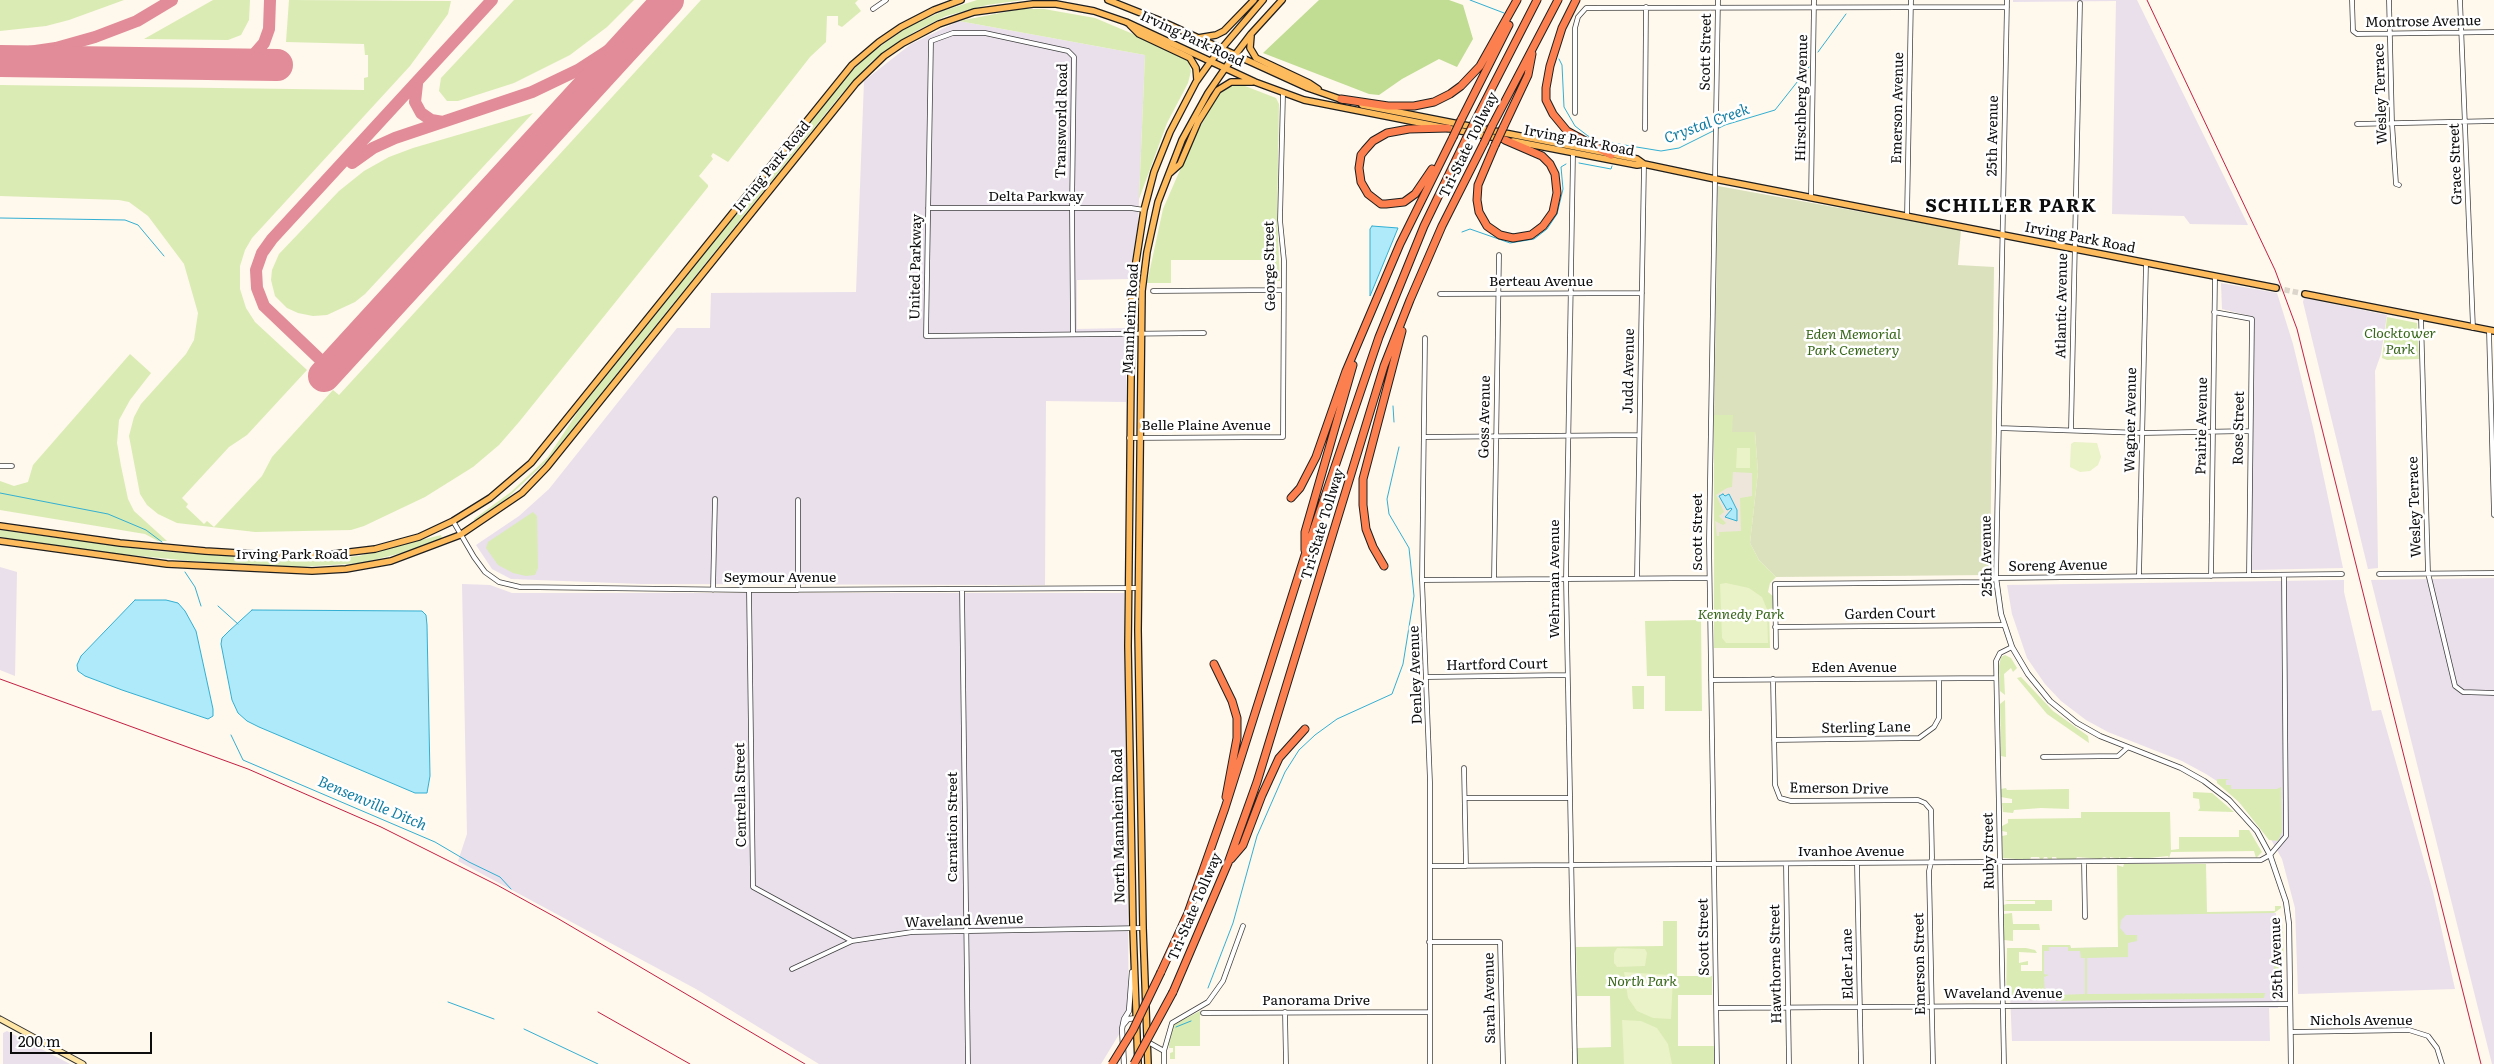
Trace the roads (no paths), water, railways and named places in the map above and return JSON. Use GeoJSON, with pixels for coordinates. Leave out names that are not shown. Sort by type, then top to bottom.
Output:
{"type":"FeatureCollection","features":[{"type":"Feature","properties":{"kind":"highway"},"geometry":{"type":"LineString","coordinates":[[1341,99],[1388,106],[1414,106],[1434,102],[1450,94],[1462,86],[1480,66],[1516,0]]}},
{"type":"Feature","properties":{"kind":"highway"},"geometry":{"type":"LineString","coordinates":[[1291,498],[1300,488],[1316,457],[1346,371],[1400,244],[1521,0]]}},
{"type":"Feature","properties":{"kind":"highway","name":"Tri-State Tollway"},"geometry":{"type":"LineString","coordinates":[[1112,1064],[1133,1030],[1188,913],[1225,808],[1306,555],[1382,328],[1424,226],[1537,0]]}},
{"type":"Feature","properties":{"kind":"highway","name":"Tri-State Tollway"},"geometry":{"type":"LineString","coordinates":[[1134,1064],[1173,992],[1228,863],[1258,782],[1384,366],[1410,300],[1442,226],[1558,0]]}},
{"type":"Feature","properties":{"kind":"highway"},"geometry":{"type":"LineString","coordinates":[[1576,0],[1560,33],[1550,66],[1546,100],[1552,114],[1567,131],[1611,155]]}},
{"type":"Feature","properties":{"kind":"highway"},"geometry":{"type":"LineString","coordinates":[[1505,140],[1542,156],[1550,164],[1555,174],[1557,193],[1553,212],[1543,226],[1531,235],[1513,238],[1500,235],[1487,226],[1479,212],[1476,200],[1478,185],[1528,75],[1534,44]]}},
{"type":"Feature","properties":{"kind":"highway"},"geometry":{"type":"LineString","coordinates":[[1448,128],[1395,130],[1373,141],[1361,155],[1361,182],[1364,189],[1373,199],[1381,204],[1404,202],[1415,194],[1425,181],[1452,136]]}},
{"type":"Feature","properties":{"kind":"highway"},"geometry":{"type":"LineString","coordinates":[[1384,566],[1373,547],[1366,529],[1363,505],[1363,479],[1410,300]]}},
{"type":"Feature","properties":{"kind":"highway"},"geometry":{"type":"LineString","coordinates":[[1306,555],[1305,532],[1362,336]]}},
{"type":"Feature","properties":{"kind":"highway"},"geometry":{"type":"LineString","coordinates":[[1214,664],[1232,700],[1237,718],[1234,752],[1226,785],[1225,808]]}},
{"type":"Feature","properties":{"kind":"highway"},"geometry":{"type":"LineString","coordinates":[[1228,863],[1243,845],[1262,795],[1279,758],[1305,729]]}},
{"type":"Feature","properties":{"kind":"main road","name":"Irving Park Road"},"geometry":{"type":"LineString","coordinates":[[0,526],[129,544],[287,556],[325,555],[375,549],[419,536],[454,521],[507,485],[543,449],[852,65],[901,27],[934,10],[961,0]]}},
{"type":"Feature","properties":{"kind":"main road","name":"Irving Park Road"},"geometry":{"type":"LineString","coordinates":[[1108,0],[1324,94],[1373,108],[1637,160],[1644,164],[1715,179],[1811,196],[2003,236],[2276,288]]}},
{"type":"Feature","properties":{"kind":"main road"},"geometry":{"type":"LineString","coordinates":[[1198,38],[1216,35],[1224,31],[1254,0]]}},
{"type":"Feature","properties":{"kind":"main road","name":"Mannheim Road"},"geometry":{"type":"LineString","coordinates":[[1128,588],[1132,287],[1144,210],[1164,147],[1196,82],[1220,48],[1263,0]]}},
{"type":"Feature","properties":{"kind":"main road","name":"Mannheim Road"},"geometry":{"type":"LineString","coordinates":[[1138,588],[1142,291],[1147,252],[1167,176],[1196,113],[1235,55],[1282,0]]}},
{"type":"Feature","properties":{"kind":"main road","name":"Irving Park Road"},"geometry":{"type":"LineString","coordinates":[[0,541],[158,563],[312,571],[346,569],[391,561],[460,535],[522,492],[547,467],[838,105],[884,56],[927,29],[953,18],[991,8],[1056,4],[1094,11],[1126,22],[1283,94],[1304,100],[1573,153],[1637,165],[1644,164]]}},
{"type":"Feature","properties":{"kind":"main road"},"geometry":{"type":"LineString","coordinates":[[1126,22],[1139,34],[1190,58],[1196,68],[1196,82]]}},
{"type":"Feature","properties":{"kind":"main road"},"geometry":{"type":"LineString","coordinates":[[1251,34],[1250,48],[1256,58],[1309,82],[1324,94]]}},
{"type":"Feature","properties":{"kind":"main road"},"geometry":{"type":"LineString","coordinates":[[1167,176],[1180,164],[1198,122],[1218,90],[1231,82],[1255,82]]}},
{"type":"Feature","properties":{"kind":"main road"},"geometry":{"type":"LineString","coordinates":[[2305,294],[2492,331]]}},
{"type":"Feature","properties":{"kind":"main road","name":"North Mannheim Road"},"geometry":{"type":"LineString","coordinates":[[1128,588],[1133,928],[1138,1064]]}},
{"type":"Feature","properties":{"kind":"main road","name":"North Mannheim Road"},"geometry":{"type":"LineString","coordinates":[[1138,588],[1143,928],[1148,1064]]}},
{"type":"Feature","properties":{"kind":"main road"},"geometry":{"type":"LineString","coordinates":[[0,1019],[82,1064]]}},
{"type":"Feature","properties":{"kind":"street"},"geometry":{"type":"LineString","coordinates":[[873,9],[886,0]]}},
{"type":"Feature","properties":{"kind":"street","name":"Scott Street"},"geometry":{"type":"LineString","coordinates":[[1718,0],[1709,578],[1718,1064]]}},
{"type":"Feature","properties":{"kind":"street","name":"Hirschberg Avenue"},"geometry":{"type":"LineString","coordinates":[[1811,196],[1814,0]]}},
{"type":"Feature","properties":{"kind":"street","name":"Emerson Avenue"},"geometry":{"type":"LineString","coordinates":[[1907,216],[1911,0]]}},
{"type":"Feature","properties":{"kind":"street","name":"25th Avenue"},"geometry":{"type":"LineString","coordinates":[[2007,0],[1996,578],[1998,603],[2012,647],[2034,682],[2059,709],[2088,730],[2127,748],[2181,768],[2218,790],[2253,826],[2270,855],[2284,894],[2289,924],[2291,1064]]}},
{"type":"Feature","properties":{"kind":"street","name":"Montrose Avenue"},"geometry":{"type":"LineString","coordinates":[[2352,0],[2353,31],[2358,34],[2494,32]]}},
{"type":"Feature","properties":{"kind":"street","name":"Wesley Terrace"},"geometry":{"type":"LineString","coordinates":[[2389,0],[2392,123],[2396,184],[2399,185]]}},
{"type":"Feature","properties":{"kind":"street","name":"Grace Street"},"geometry":{"type":"LineString","coordinates":[[2460,0],[2474,328]]}},
{"type":"Feature","properties":{"kind":"street","name":"Atlantic Avenue"},"geometry":{"type":"LineString","coordinates":[[2070,430],[2080,3]]}},
{"type":"Feature","properties":{"kind":"street"},"geometry":{"type":"LineString","coordinates":[[1575,113],[1575,28],[1578,17],[1586,8],[2007,6]]}},
{"type":"Feature","properties":{"kind":"street"},"geometry":{"type":"LineString","coordinates":[[1644,129],[1646,7]]}},
{"type":"Feature","properties":{"kind":"street","name":"Transworld Road"},"geometry":{"type":"LineString","coordinates":[[931,41],[953,33],[984,33],[1068,51],[1074,57],[1072,208],[1074,334]]}},
{"type":"Feature","properties":{"kind":"street","name":"United Parkway"},"geometry":{"type":"LineString","coordinates":[[931,41],[926,336],[1204,333]]}},
{"type":"Feature","properties":{"kind":"street","name":"George Street"},"geometry":{"type":"LineString","coordinates":[[1283,94],[1280,220],[1283,251],[1283,437]]}},
{"type":"Feature","properties":{"kind":"street"},"geometry":{"type":"LineString","coordinates":[[2357,124],[2494,121]]}},
{"type":"Feature","properties":{"kind":"street","name":"Wehrman Avenue"},"geometry":{"type":"LineString","coordinates":[[1573,153],[1566,675],[1575,1064]]}},
{"type":"Feature","properties":{"kind":"street","name":"Judd Avenue"},"geometry":{"type":"LineString","coordinates":[[1638,578],[1644,164]]}},
{"type":"Feature","properties":{"kind":"street","name":"Delta Parkway"},"geometry":{"type":"LineString","coordinates":[[928,208],[1144,210]]}},
{"type":"Feature","properties":{"kind":"street","name":"Goss Avenue"},"geometry":{"type":"LineString","coordinates":[[1494,579],[1499,254]]}},
{"type":"Feature","properties":{"kind":"street","name":"Wagner Avenue"},"geometry":{"type":"LineString","coordinates":[[2139,576],[2146,263]]}},
{"type":"Feature","properties":{"kind":"street","name":"Prairie Avenue"},"geometry":{"type":"LineString","coordinates":[[2211,576],[2215,277]]}},
{"type":"Feature","properties":{"kind":"street"},"geometry":{"type":"LineString","coordinates":[[1153,291],[1283,290]]}},
{"type":"Feature","properties":{"kind":"street","name":"Berteau Avenue"},"geometry":{"type":"LineString","coordinates":[[1440,294],[1642,293]]}},
{"type":"Feature","properties":{"kind":"street","name":"Rose Street"},"geometry":{"type":"LineString","coordinates":[[2214,312],[2252,319],[2249,575]]}},
{"type":"Feature","properties":{"kind":"street","name":"Wesley Terrace"},"geometry":{"type":"LineString","coordinates":[[2421,317],[2428,573],[2453,682],[2460,692],[2494,693]]}},
{"type":"Feature","properties":{"kind":"street"},"geometry":{"type":"LineString","coordinates":[[2492,331],[2494,515]]}},
{"type":"Feature","properties":{"kind":"street","name":"Denley Avenue"},"geometry":{"type":"LineString","coordinates":[[1425,338],[1422,580],[1427,677],[1431,866],[1429,942],[1430,1064]]}},
{"type":"Feature","properties":{"kind":"street"},"geometry":{"type":"LineString","coordinates":[[1999,428],[2142,433],[2250,430]]}},
{"type":"Feature","properties":{"kind":"street"},"geometry":{"type":"LineString","coordinates":[[1425,437],[1639,436]]}},
{"type":"Feature","properties":{"kind":"street","name":"Belle Plaine Avenue"},"geometry":{"type":"LineString","coordinates":[[1129,438],[1283,437]]}},
{"type":"Feature","properties":{"kind":"street"},"geometry":{"type":"LineString","coordinates":[[0,466],[12,466]]}},
{"type":"Feature","properties":{"kind":"street"},"geometry":{"type":"LineString","coordinates":[[713,590],[715,499]]}},
{"type":"Feature","properties":{"kind":"street"},"geometry":{"type":"LineString","coordinates":[[798,500],[798,590]]}},
{"type":"Feature","properties":{"kind":"street","name":"Seymour Avenue"},"geometry":{"type":"LineString","coordinates":[[454,521],[460,535],[485,572],[509,585],[520,587],[713,590],[1138,588]]}},
{"type":"Feature","properties":{"kind":"street"},"geometry":{"type":"LineString","coordinates":[[2379,574],[2494,572]]}},
{"type":"Feature","properties":{"kind":"street","name":"Soreng Avenue"},"geometry":{"type":"LineString","coordinates":[[1776,627],[1775,584],[1988,582],[1996,578],[2342,574]]}},
{"type":"Feature","properties":{"kind":"street"},"geometry":{"type":"LineString","coordinates":[[2270,855],[2283,842],[2286,832],[2284,575]]}},
{"type":"Feature","properties":{"kind":"street"},"geometry":{"type":"LineString","coordinates":[[1422,580],[1709,578]]}},
{"type":"Feature","properties":{"kind":"street","name":"Carnation Street"},"geometry":{"type":"LineString","coordinates":[[962,589],[968,1064]]}},
{"type":"Feature","properties":{"kind":"street","name":"Centrella Street"},"geometry":{"type":"LineString","coordinates":[[749,590],[753,887],[852,941]]}},
{"type":"Feature","properties":{"kind":"street","name":"Garden Court"},"geometry":{"type":"LineString","coordinates":[[1776,627],[2004,624]]}},
{"type":"Feature","properties":{"kind":"street"},"geometry":{"type":"LineString","coordinates":[[1776,627],[1776,647]]}},
{"type":"Feature","properties":{"kind":"street","name":"Ruby Street"},"geometry":{"type":"LineString","coordinates":[[2004,1064],[1996,678],[1997,658],[2000,653],[2012,647]]}},
{"type":"Feature","properties":{"kind":"street","name":"Hartford Court"},"geometry":{"type":"LineString","coordinates":[[1427,677],[1566,675]]}},
{"type":"Feature","properties":{"kind":"street","name":"Eden Avenue"},"geometry":{"type":"LineString","coordinates":[[1711,680],[1996,678]]}},
{"type":"Feature","properties":{"kind":"street","name":"Emerson Drive"},"geometry":{"type":"LineString","coordinates":[[1773,679],[1775,789],[1784,800],[1918,800],[1925,803],[1931,810],[1931,863]]}},
{"type":"Feature","properties":{"kind":"street","name":"Sterling Lane"},"geometry":{"type":"LineString","coordinates":[[1774,740],[1919,738],[1928,733],[1937,723],[1939,714],[1939,679]]}},
{"type":"Feature","properties":{"kind":"street"},"geometry":{"type":"LineString","coordinates":[[2043,757],[2118,756],[2127,748]]}},
{"type":"Feature","properties":{"kind":"street"},"geometry":{"type":"LineString","coordinates":[[1464,768],[1466,866]]}},
{"type":"Feature","properties":{"kind":"street"},"geometry":{"type":"LineString","coordinates":[[1465,798],[1569,798]]}},
{"type":"Feature","properties":{"kind":"street","name":"Ivanhoe Avenue"},"geometry":{"type":"LineString","coordinates":[[1431,866],[2254,861],[2261,860],[2270,855]]}},
{"type":"Feature","properties":{"kind":"street"},"geometry":{"type":"LineString","coordinates":[[2084,862],[2085,917]]}},
{"type":"Feature","properties":{"kind":"street","name":"Emerson Street"},"geometry":{"type":"LineString","coordinates":[[1931,863],[1933,1064]]}},
{"type":"Feature","properties":{"kind":"street","name":"Hawthorne Street"},"geometry":{"type":"LineString","coordinates":[[1786,864],[1789,1064]]}},
{"type":"Feature","properties":{"kind":"street","name":"Elder Lane"},"geometry":{"type":"LineString","coordinates":[[1857,864],[1861,1064]]}},
{"type":"Feature","properties":{"kind":"street"},"geometry":{"type":"LineString","coordinates":[[1164,1064],[1164,1051],[1172,1023],[1208,1002],[1217,991],[1244,926]]}},
{"type":"Feature","properties":{"kind":"street","name":"Waveland Avenue"},"geometry":{"type":"LineString","coordinates":[[792,969],[852,941],[912,932],[1143,928]]}},
{"type":"Feature","properties":{"kind":"street","name":"Sarah Avenue"},"geometry":{"type":"LineString","coordinates":[[1429,942],[1500,942],[1503,1064]]}},
{"type":"Feature","properties":{"kind":"street"},"geometry":{"type":"LineString","coordinates":[[1124,1064],[1122,1029],[1124,1019],[1129,1011],[1134,954]]}},
{"type":"Feature","properties":{"kind":"street","name":"Waveland Avenue"},"geometry":{"type":"LineString","coordinates":[[1716,1008],[2290,1004]]}},
{"type":"Feature","properties":{"kind":"street"},"geometry":{"type":"LineString","coordinates":[[1285,1012],[1286,1064]]}},
{"type":"Feature","properties":{"kind":"street","name":"Panorama Drive"},"geometry":{"type":"LineString","coordinates":[[1203,1013],[1430,1012]]}},
{"type":"Feature","properties":{"kind":"street"},"geometry":{"type":"LineString","coordinates":[[1122,1029],[1128,1020],[1137,1018]]}},
{"type":"Feature","properties":{"kind":"street","name":"Nichols Avenue"},"geometry":{"type":"LineString","coordinates":[[2291,1032],[2409,1030],[2428,1036],[2437,1048],[2442,1064]]}},
{"type":"Feature","properties":{"kind":"street"},"geometry":{"type":"LineString","coordinates":[[1148,1042],[1164,1051]]}},
{"type":"Feature","properties":{"kind":"water"},"geometry":{"type":"Polygon","coordinates":[[[1372,226],[1398,228],[1370,296],[1370,229],[1372,226]]]}},
{"type":"Feature","properties":{"kind":"water"},"geometry":{"type":"Polygon","coordinates":[[[1723,494],[1725,496],[1729,494],[1737,510],[1737,521],[1725,517],[1732,509],[1727,510],[1719,496],[1723,494]]]}},
{"type":"Feature","properties":{"kind":"water"},"geometry":{"type":"Polygon","coordinates":[[[135,600],[166,600],[178,603],[185,611],[196,631],[213,716],[208,719],[122,690],[85,676],[78,671],[77,665],[81,656],[135,600]]]}},
{"type":"Feature","properties":{"kind":"water"},"geometry":{"type":"Polygon","coordinates":[[[252,610],[422,611],[426,615],[430,776],[427,793],[415,793],[259,727],[247,721],[238,713],[232,700],[221,644],[222,638],[252,610]]]}},
{"type":"Feature","properties":{"kind":"waterway","name":"Crystal Creek"},"geometry":{"type":"LineString","coordinates":[[1470,0],[1504,13]]}},
{"type":"Feature","properties":{"kind":"waterway","name":"Crystal Creek"},"geometry":{"type":"LineString","coordinates":[[1818,52],[1846,14]]}},
{"type":"Feature","properties":{"kind":"waterway","name":"Crystal Creek"},"geometry":{"type":"LineString","coordinates":[[1559,59],[1562,65],[1564,107],[1575,126],[1588,136],[1600,141],[1661,151],[1679,148],[1725,125],[1775,110],[1809,67]]}},
{"type":"Feature","properties":{"kind":"waterway"},"geometry":{"type":"LineString","coordinates":[[1579,163],[1611,169],[1612,166]]}},
{"type":"Feature","properties":{"kind":"waterway"},"geometry":{"type":"LineString","coordinates":[[1462,232],[1470,229],[1510,243],[1534,239],[1547,229],[1557,214],[1563,189],[1561,167],[1566,164]]}},
{"type":"Feature","properties":{"kind":"waterway","name":"Bensenville Ditch"},"geometry":{"type":"LineString","coordinates":[[0,218],[125,220],[138,225],[164,256]]}},
{"type":"Feature","properties":{"kind":"waterway"},"geometry":{"type":"LineString","coordinates":[[1393,406],[1394,422]]}},
{"type":"Feature","properties":{"kind":"waterway"},"geometry":{"type":"LineString","coordinates":[[1208,988],[1233,923],[1257,836],[1285,772],[1299,750],[1315,735],[1337,719],[1392,694],[1403,664],[1414,596],[1409,548],[1389,514],[1387,499],[1399,447]]}},
{"type":"Feature","properties":{"kind":"waterway","name":"Bensenville Ditch"},"geometry":{"type":"LineString","coordinates":[[0,493],[108,514],[146,530],[162,542]]}},
{"type":"Feature","properties":{"kind":"waterway","name":"Bensenville Ditch"},"geometry":{"type":"LineString","coordinates":[[185,572],[195,587],[201,606]]}},
{"type":"Feature","properties":{"kind":"waterway"},"geometry":{"type":"LineString","coordinates":[[218,606],[238,624]]}},
{"type":"Feature","properties":{"kind":"waterway","name":"Bensenville Ditch"},"geometry":{"type":"LineString","coordinates":[[231,735],[243,760],[435,842],[500,877],[511,889]]}},
{"type":"Feature","properties":{"kind":"waterway"},"geometry":{"type":"LineString","coordinates":[[448,1002],[494,1019]]}},
{"type":"Feature","properties":{"kind":"waterway"},"geometry":{"type":"LineString","coordinates":[[1176,1027],[1191,1021]]}},
{"type":"Feature","properties":{"kind":"waterway"},"geometry":{"type":"LineString","coordinates":[[524,1029],[598,1064]]}},
{"type":"Feature","properties":{"kind":"tunnel"},"geometry":{"type":"LineString","coordinates":[[2276,288],[2305,294]]}},
{"type":"Feature","properties":{"kind":"railway"},"geometry":{"type":"LineString","coordinates":[[2147,0],[2275,270],[2297,329],[2481,1064]]}},
{"type":"Feature","properties":{"kind":"railway"},"geometry":{"type":"LineString","coordinates":[[0,679],[248,769],[381,827],[497,885],[557,918],[805,1064]]}},
{"type":"Feature","properties":{"kind":"railway"},"geometry":{"type":"LineString","coordinates":[[598,1012],[690,1064]]}},
{"type":"Feature","properties":{"kind":"district","name":"SCHILLER PARK"},"geometry":{"type":"Point","coordinates":[2011,206]}},
{"type":"Feature","properties":{"kind":"park label","name":"Clocktower Park"},"geometry":{"type":"Point","coordinates":[2400,342]}},
{"type":"Feature","properties":{"kind":"park label","name":"Eden Memorial Park Cemetery"},"geometry":{"type":"Point","coordinates":[1853,344]}},
{"type":"Feature","properties":{"kind":"park label","name":"Kennedy Park"},"geometry":{"type":"Point","coordinates":[1741,615]}},
{"type":"Feature","properties":{"kind":"park label","name":"North Park"},"geometry":{"type":"Point","coordinates":[1642,982]}}]}
